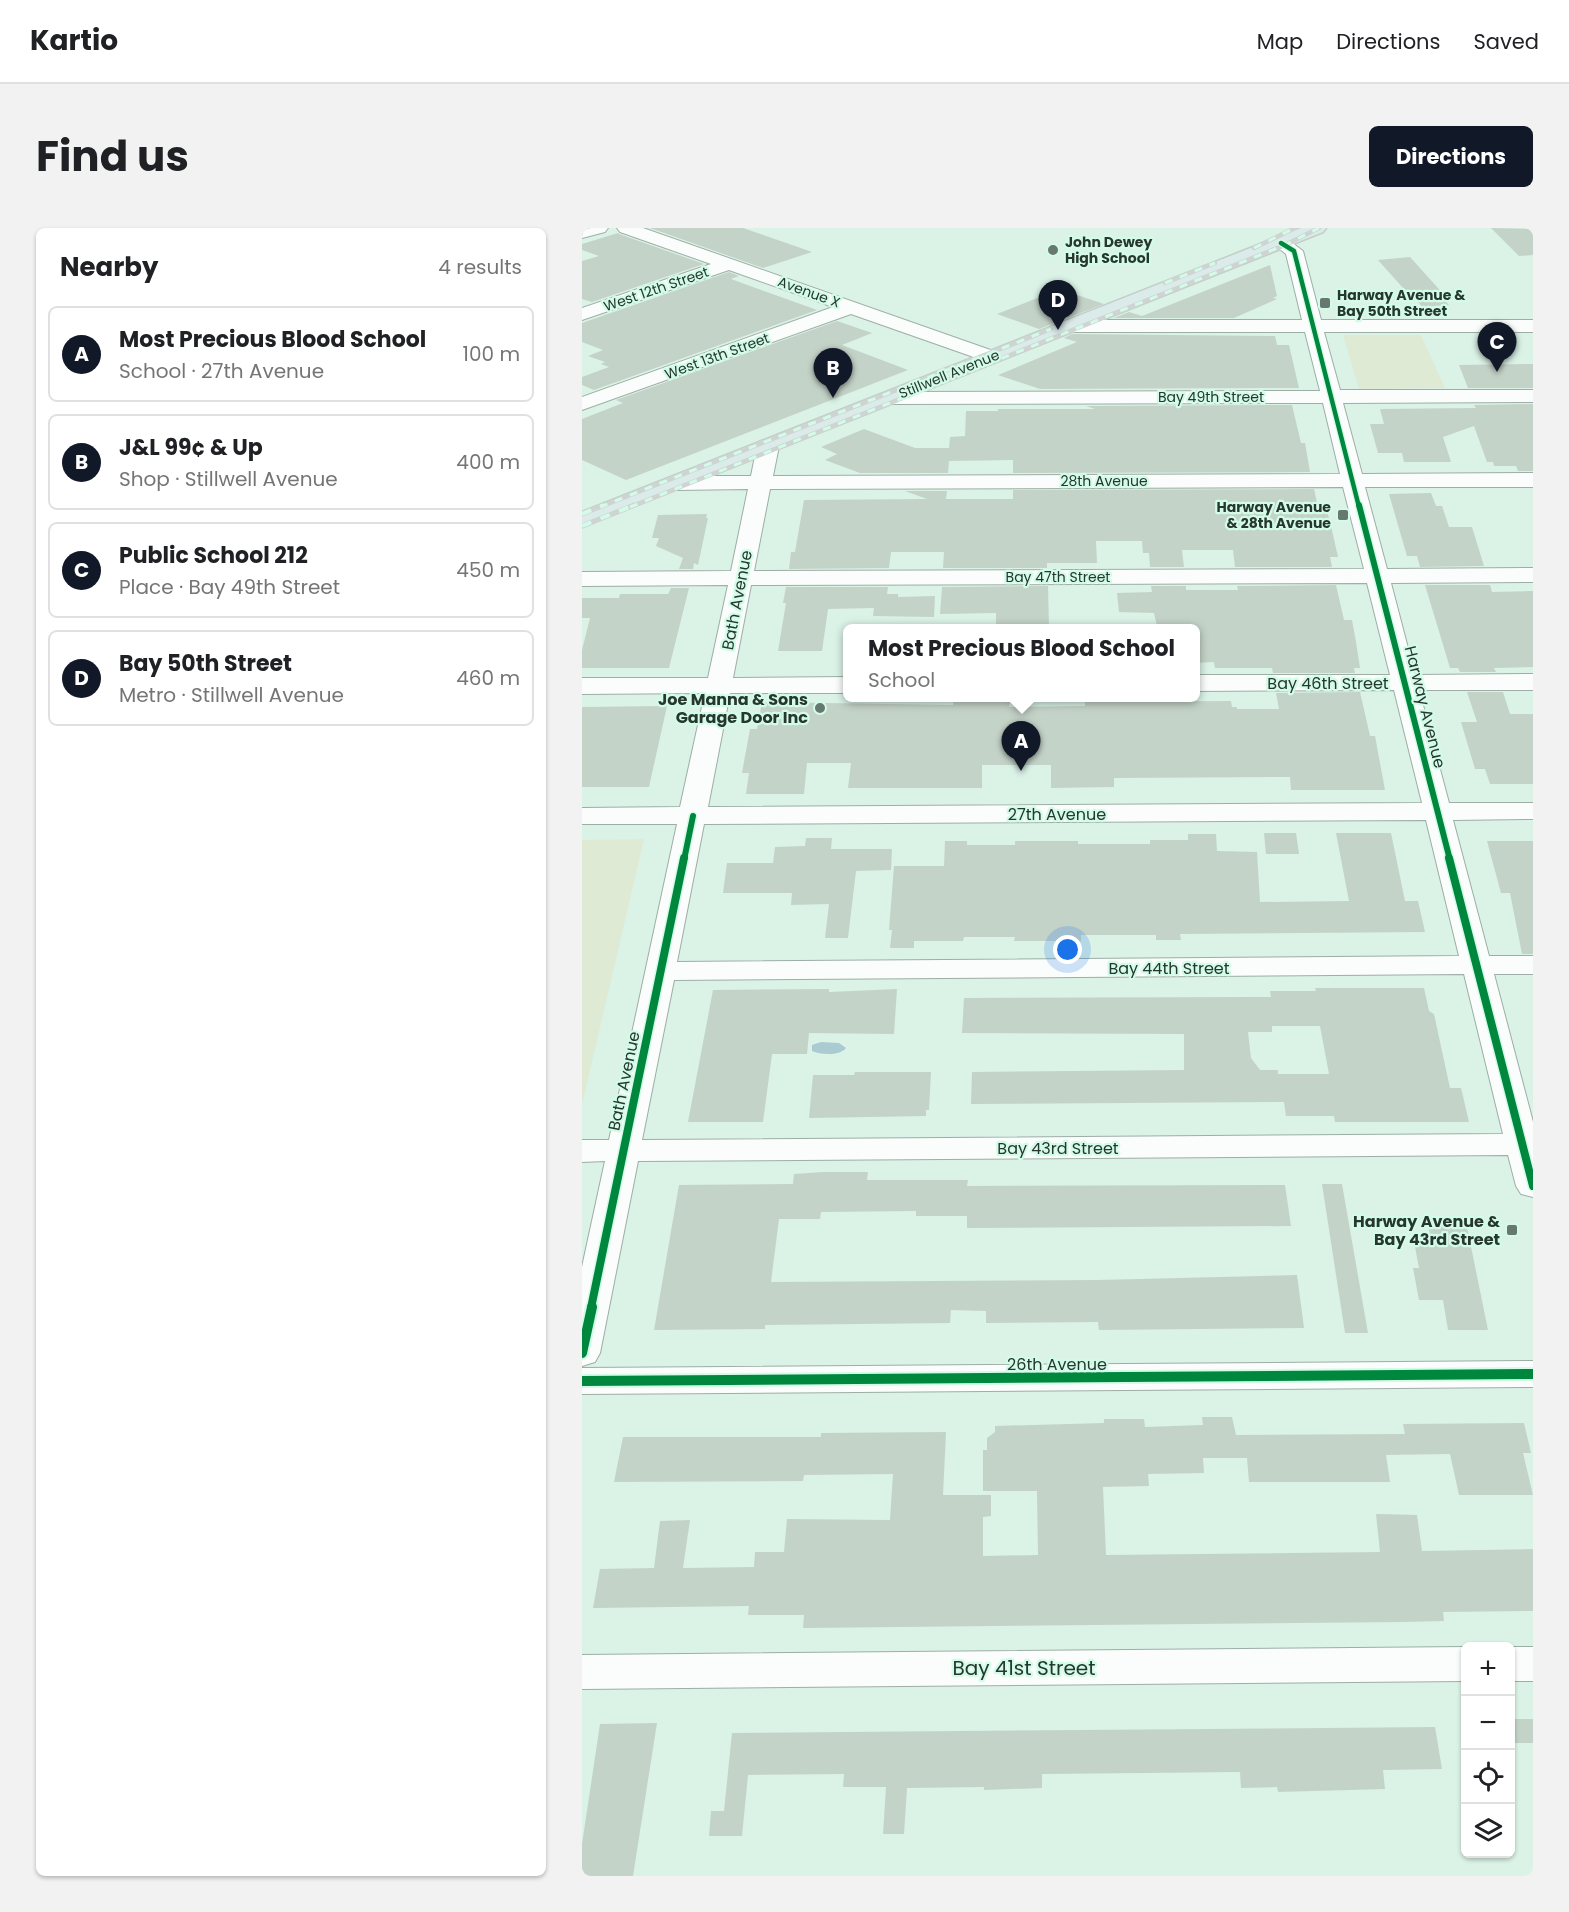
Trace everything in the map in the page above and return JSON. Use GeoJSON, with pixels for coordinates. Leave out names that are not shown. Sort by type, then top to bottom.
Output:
{"type":"FeatureCollection","features":[{"type":"Feature","properties":{"kind":"main road","name":"Stillwell Avenue"},"geometry":{"type":"LineString","coordinates":[[582,520],[1317,228]]}},
{"type":"Feature","properties":{"kind":"street"},"geometry":{"type":"LineString","coordinates":[[582,233],[599,228]]}},
{"type":"Feature","properties":{"kind":"street","name":"Avenue X"},"geometry":{"type":"LineString","coordinates":[[626,228],[992,357]]}},
{"type":"Feature","properties":{"kind":"street","name":"Harway Avenue"},"geometry":{"type":"LineString","coordinates":[[1281,243],[1294,251],[1477,966],[1528,1144],[1533,1186]]}},
{"type":"Feature","properties":{"kind":"street","name":"West 12th Street"},"geometry":{"type":"LineString","coordinates":[[582,314],[730,264]]}},
{"type":"Feature","properties":{"kind":"street","name":"West 13th Street"},"geometry":{"type":"LineString","coordinates":[[582,404],[852,307]]}},
{"type":"Feature","properties":{"kind":"street"},"geometry":{"type":"LineString","coordinates":[[1069,326],[1533,326]]}},
{"type":"Feature","properties":{"kind":"street","name":"Bay 49th Street"},"geometry":{"type":"LineString","coordinates":[[889,398],[1533,396]]}},
{"type":"Feature","properties":{"kind":"street","name":"Bath Avenue"},"geometry":{"type":"LineString","coordinates":[[582,1353],[768,446]]}},
{"type":"Feature","properties":{"kind":"street","name":"28th Avenue"},"geometry":{"type":"LineString","coordinates":[[676,483],[1533,480]]}},
{"type":"Feature","properties":{"kind":"street","name":"Bay 47th Street"},"geometry":{"type":"LineString","coordinates":[[582,579],[1533,575]]}},
{"type":"Feature","properties":{"kind":"street","name":"Bay 46th Street"},"geometry":{"type":"LineString","coordinates":[[1200,683],[1533,682]]}},
{"type":"Feature","properties":{"kind":"street"},"geometry":{"type":"LineString","coordinates":[[582,686],[843,685]]}},
{"type":"Feature","properties":{"kind":"street","name":"27th Avenue"},"geometry":{"type":"LineString","coordinates":[[582,816],[1533,811]]}},
{"type":"Feature","properties":{"kind":"street","name":"Bay 44th Street"},"geometry":{"type":"LineString","coordinates":[[661,971],[1533,966]]}},
{"type":"Feature","properties":{"kind":"street","name":"Bay 43rd Street"},"geometry":{"type":"LineString","coordinates":[[582,1151],[1528,1144]]}},
{"type":"Feature","properties":{"kind":"street","name":"26th Avenue"},"geometry":{"type":"LineString","coordinates":[[582,1380],[1533,1374]]}},
{"type":"Feature","properties":{"kind":"street","name":"Bay 41st Street"},"geometry":{"type":"LineString","coordinates":[[582,1672],[1461,1664]]}},
{"type":"Feature","properties":{"kind":"street"},"geometry":{"type":"LineString","coordinates":[[1515,1664],[1533,1664]]}},
{"type":"Feature","properties":{"kind":"green space"},"geometry":{"type":"Polygon","coordinates":[[[1343,335],[1421,335],[1445,388],[1359,389],[1343,335]]]}},
{"type":"Feature","properties":{"kind":"green space"},"geometry":{"type":"Polygon","coordinates":[[[644,839],[582,1105],[582,840],[644,839]]]}},
{"type":"Feature","properties":{"kind":"water"},"geometry":{"type":"Polygon","coordinates":[[[821,1042],[839,1043],[846,1048],[830,1054],[812,1051],[812,1045],[821,1042]]]}},
{"type":"Feature","properties":{"kind":"building"},"geometry":{"type":"Polygon","coordinates":[[[650,228],[743,228],[812,252],[763,268],[650,228]]]}},
{"type":"Feature","properties":{"kind":"building"},"geometry":{"type":"Polygon","coordinates":[[[1491,228],[1533,229],[1533,255],[1519,256],[1491,228]]]}},
{"type":"Feature","properties":{"kind":"building"},"geometry":{"type":"Polygon","coordinates":[[[618,233],[704,264],[592,302],[582,299],[582,261],[599,256],[582,250],[582,244],[618,233]]]}},
{"type":"Feature","properties":{"kind":"building"},"geometry":{"type":"Polygon","coordinates":[[[1410,257],[1446,297],[1442,297],[1449,305],[1422,307],[1378,260],[1410,257]]]}},
{"type":"Feature","properties":{"kind":"building"},"geometry":{"type":"Polygon","coordinates":[[[1270,265],[1277,296],[1273,298],[1277,299],[1234,318],[1114,318],[1129,312],[1142,316],[1270,265]]]}},
{"type":"Feature","properties":{"kind":"building"},"geometry":{"type":"Polygon","coordinates":[[[729,272],[739,276],[731,279],[817,310],[594,390],[582,385],[582,377],[609,367],[601,364],[605,362],[588,356],[603,350],[582,342],[582,323],[729,272]]]}},
{"type":"Feature","properties":{"kind":"building"},"geometry":{"type":"Polygon","coordinates":[[[1055,291],[1065,291],[1104,304],[1039,329],[997,314],[1055,291]]]}},
{"type":"Feature","properties":{"kind":"building"},"geometry":{"type":"Polygon","coordinates":[[[837,321],[872,333],[842,345],[908,370],[626,480],[582,460],[582,419],[623,403],[616,400],[837,321]]]}},
{"type":"Feature","properties":{"kind":"building"},"geometry":{"type":"Polygon","coordinates":[[[1072,334],[1275,336],[1277,345],[1289,345],[1299,388],[1040,389],[998,375],[1077,342],[1064,338],[1072,334]]]}},
{"type":"Feature","properties":{"kind":"building"},"geometry":{"type":"Polygon","coordinates":[[[1533,364],[1533,388],[1468,388],[1459,365],[1533,364]]]}},
{"type":"Feature","properties":{"kind":"building"},"geometry":{"type":"Polygon","coordinates":[[[1533,404],[1533,471],[1518,471],[1516,466],[1494,466],[1493,462],[1487,462],[1474,426],[1443,437],[1451,462],[1404,462],[1402,453],[1378,453],[1370,424],[1384,424],[1380,409],[1476,408],[1474,405],[1533,404]]]}},
{"type":"Feature","properties":{"kind":"building"},"geometry":{"type":"Polygon","coordinates":[[[1292,405],[1301,443],[1305,443],[1310,472],[1013,473],[1013,460],[949,461],[948,473],[860,473],[825,460],[837,454],[821,447],[864,429],[915,448],[949,448],[950,437],[965,436],[966,411],[1095,409],[1086,406],[1292,405]]]}},
{"type":"Feature","properties":{"kind":"building"},"geometry":{"type":"Polygon","coordinates":[[[1314,489],[1318,507],[1326,507],[1331,526],[1338,557],[1330,557],[1332,567],[1235,567],[1233,550],[1182,550],[1184,567],[1150,567],[1149,553],[1143,553],[1142,541],[1096,541],[1097,563],[1047,563],[1047,568],[943,568],[944,552],[891,552],[889,568],[789,569],[791,552],[795,552],[804,500],[927,499],[905,491],[947,491],[946,499],[1013,499],[1013,490],[1314,489]]]}},
{"type":"Feature","properties":{"kind":"building"},"geometry":{"type":"Polygon","coordinates":[[[1431,493],[1436,506],[1442,506],[1449,527],[1472,527],[1484,566],[1420,567],[1417,556],[1407,556],[1389,494],[1431,493]]]}},
{"type":"Feature","properties":{"kind":"building"},"geometry":{"type":"Polygon","coordinates":[[[707,514],[698,565],[694,563],[693,569],[679,569],[683,558],[656,546],[659,538],[652,538],[658,515],[707,514]]]}},
{"type":"Feature","properties":{"kind":"building"},"geometry":{"type":"Polygon","coordinates":[[[1336,585],[1344,620],[1352,620],[1360,668],[1354,668],[1355,673],[1273,673],[1272,668],[1215,668],[1214,662],[1200,663],[1200,624],[1157,624],[1154,613],[1119,612],[1117,593],[1152,592],[1151,586],[1186,586],[1186,590],[1238,590],[1237,586],[1336,585]]]}},
{"type":"Feature","properties":{"kind":"building"},"geometry":{"type":"Polygon","coordinates":[[[1425,585],[1490,585],[1492,592],[1533,591],[1533,667],[1494,668],[1496,672],[1460,672],[1458,668],[1450,668],[1425,585]]]}},
{"type":"Feature","properties":{"kind":"building"},"geometry":{"type":"Polygon","coordinates":[[[1048,586],[1049,624],[996,624],[996,613],[940,614],[942,587],[1048,586]]]}},
{"type":"Feature","properties":{"kind":"building"},"geometry":{"type":"Polygon","coordinates":[[[786,587],[888,587],[887,594],[898,594],[898,597],[935,596],[934,617],[873,616],[874,608],[828,609],[822,651],[778,651],[786,603],[783,603],[786,587]]]}},
{"type":"Feature","properties":{"kind":"building"},"geometry":{"type":"Polygon","coordinates":[[[671,588],[689,588],[669,668],[582,668],[582,650],[590,618],[582,618],[582,598],[619,598],[620,594],[668,594],[671,588]]]}},
{"type":"Feature","properties":{"kind":"building"},"geometry":{"type":"Polygon","coordinates":[[[1360,692],[1370,736],[1375,736],[1385,790],[1291,790],[1290,777],[1114,778],[1114,787],[1051,788],[1051,765],[982,765],[982,788],[848,788],[851,763],[807,763],[804,794],[746,794],[749,773],[742,773],[750,729],[757,729],[762,702],[953,705],[953,702],[1010,702],[1009,707],[1085,706],[1085,702],[1231,701],[1232,707],[1237,707],[1237,709],[1279,709],[1276,693],[1360,692]]]}},
{"type":"Feature","properties":{"kind":"building"},"geometry":{"type":"Polygon","coordinates":[[[1467,692],[1503,692],[1510,714],[1533,714],[1533,784],[1490,784],[1485,769],[1475,769],[1461,722],[1477,722],[1467,692]]]}},
{"type":"Feature","properties":{"kind":"building"},"geometry":{"type":"Polygon","coordinates":[[[667,706],[649,787],[582,787],[582,707],[667,706]]]}},
{"type":"Feature","properties":{"kind":"building"},"geometry":{"type":"Polygon","coordinates":[[[1264,833],[1296,833],[1299,854],[1266,854],[1264,833]]]}},
{"type":"Feature","properties":{"kind":"building"},"geometry":{"type":"Polygon","coordinates":[[[1336,833],[1391,833],[1405,901],[1418,901],[1425,932],[1180,934],[1181,940],[1156,940],[1156,935],[1081,935],[1081,941],[1014,941],[1015,937],[964,937],[963,941],[914,941],[914,948],[890,948],[892,930],[889,930],[894,866],[944,866],[945,841],[967,841],[967,845],[1015,845],[1015,841],[1150,844],[1150,840],[1188,840],[1188,834],[1216,834],[1217,851],[1257,852],[1260,902],[1349,901],[1336,833]]]}},
{"type":"Feature","properties":{"kind":"building"},"geometry":{"type":"Polygon","coordinates":[[[806,838],[832,838],[831,849],[892,849],[891,870],[856,871],[848,938],[825,938],[829,904],[791,905],[792,893],[723,893],[727,863],[773,863],[775,847],[805,846],[806,838]]]}},
{"type":"Feature","properties":{"kind":"building"},"geometry":{"type":"Polygon","coordinates":[[[1487,841],[1533,841],[1533,954],[1522,954],[1510,893],[1501,893],[1487,841]]]}},
{"type":"Feature","properties":{"kind":"building"},"geometry":{"type":"Polygon","coordinates":[[[1315,988],[1424,988],[1429,1011],[1434,1014],[1450,1088],[1461,1088],[1469,1122],[1335,1122],[1334,1116],[1286,1116],[1284,1102],[971,1104],[972,1072],[1184,1070],[1184,1034],[962,1033],[964,998],[1271,997],[1270,991],[1316,991],[1315,988]],[[1272,1026],[1272,1032],[1248,1032],[1251,1058],[1260,1070],[1278,1070],[1278,1074],[1329,1074],[1320,1026],[1272,1026]]]}},
{"type":"Feature","properties":{"kind":"building"},"geometry":{"type":"Polygon","coordinates":[[[829,989],[829,992],[897,989],[894,1034],[809,1033],[807,1054],[772,1054],[763,1122],[688,1122],[713,990],[829,989]]]}},
{"type":"Feature","properties":{"kind":"building"},"geometry":{"type":"Polygon","coordinates":[[[855,1072],[931,1072],[929,1110],[926,1110],[926,1116],[809,1118],[813,1075],[854,1075],[855,1072]]]}},
{"type":"Feature","properties":{"kind":"building"},"geometry":{"type":"Polygon","coordinates":[[[868,1172],[867,1180],[968,1180],[967,1186],[1285,1185],[1291,1226],[967,1228],[967,1216],[916,1216],[916,1211],[821,1212],[820,1219],[779,1219],[771,1282],[1097,1280],[1297,1275],[1304,1328],[1099,1330],[1098,1322],[986,1323],[986,1311],[951,1310],[950,1323],[765,1325],[765,1329],[654,1330],[679,1185],[793,1184],[794,1174],[868,1172]]]}},
{"type":"Feature","properties":{"kind":"building"},"geometry":{"type":"Polygon","coordinates":[[[1322,1184],[1342,1184],[1368,1333],[1345,1333],[1322,1184]]]}},
{"type":"Feature","properties":{"kind":"building"},"geometry":{"type":"Polygon","coordinates":[[[1428,1222],[1466,1222],[1488,1330],[1448,1330],[1443,1300],[1419,1300],[1413,1268],[1419,1268],[1413,1236],[1430,1236],[1428,1222]]]}},
{"type":"Feature","properties":{"kind":"building"},"geometry":{"type":"Polygon","coordinates":[[[1202,1417],[1232,1417],[1236,1435],[1405,1434],[1403,1424],[1524,1423],[1531,1453],[1523,1453],[1533,1495],[1459,1495],[1450,1454],[1386,1455],[1390,1482],[1249,1482],[1247,1458],[1203,1458],[1204,1473],[1148,1474],[1149,1486],[1103,1487],[1106,1555],[1380,1552],[1376,1514],[1417,1515],[1422,1551],[1533,1549],[1533,1611],[1443,1612],[1444,1621],[1402,1622],[803,1628],[804,1615],[748,1615],[749,1606],[593,1608],[600,1569],[654,1568],[660,1521],[690,1520],[683,1568],[754,1567],[755,1552],[784,1552],[787,1519],[890,1520],[893,1474],[804,1475],[803,1481],[614,1482],[623,1437],[821,1437],[821,1433],[946,1432],[943,1495],[991,1495],[991,1516],[983,1517],[983,1556],[1038,1555],[1037,1491],[983,1491],[983,1450],[987,1450],[987,1438],[995,1432],[995,1426],[1104,1423],[1104,1419],[1144,1419],[1145,1427],[1203,1425],[1202,1417]]]}},
{"type":"Feature","properties":{"kind":"building"},"geometry":{"type":"Polygon","coordinates":[[[1515,1719],[1533,1719],[1533,1743],[1515,1743],[1515,1719]]]}},
{"type":"Feature","properties":{"kind":"building"},"geometry":{"type":"Polygon","coordinates":[[[657,1723],[633,1876],[582,1876],[582,1844],[600,1724],[657,1723]]]}},
{"type":"Feature","properties":{"kind":"building"},"geometry":{"type":"Polygon","coordinates":[[[1435,1727],[1442,1769],[1383,1770],[1385,1789],[1278,1792],[1277,1787],[1241,1788],[1240,1772],[1042,1774],[1042,1788],[984,1790],[984,1787],[907,1788],[904,1834],[883,1834],[886,1787],[843,1787],[844,1774],[748,1775],[742,1836],[709,1836],[711,1811],[724,1811],[732,1733],[1435,1727]]]}},
{"type":"Feature","properties":{"kind":"railway"},"geometry":{"type":"LineString","coordinates":[[1254,248],[1295,228]]}},
{"type":"Feature","properties":{"kind":"railway"},"geometry":{"type":"LineString","coordinates":[[630,507],[1285,245],[1319,228]]}},
{"type":"Feature","properties":{"kind":"railway"},"geometry":{"type":"LineString","coordinates":[[1165,283],[1215,263]]}},
{"type":"Feature","properties":{"kind":"railway"},"geometry":{"type":"LineString","coordinates":[[600,507],[1051,329]]}},
{"type":"Feature","properties":{"kind":"railway"},"geometry":{"type":"LineString","coordinates":[[582,514],[604,505]]}},
{"type":"Feature","properties":{"kind":"railway"},"geometry":{"type":"LineString","coordinates":[[582,526],[634,505]]}},
{"type":"Feature","properties":{"kind":"cycle path"},"geometry":{"type":"LineString","coordinates":[[1281,243],[1294,251],[1533,1186]]}},
{"type":"Feature","properties":{"kind":"cycle path"},"geometry":{"type":"LineString","coordinates":[[582,1353],[693,816]]}},
{"type":"Feature","properties":{"kind":"cycle path"},"geometry":{"type":"LineString","coordinates":[[582,1381],[1533,1374]]}},
{"type":"Feature","properties":{"kind":"place","name":"John Dewey High School"},"geometry":{"type":"Point","coordinates":[1053,250]}},
{"type":"Feature","properties":{"kind":"place","name":"Harway Avenue & Bay 50th Street"},"geometry":{"type":"Point","coordinates":[1325,303]}},
{"type":"Feature","properties":{"kind":"place","name":"Bay 50th Street"},"geometry":{"type":"Point","coordinates":[1058,330]}},
{"type":"Feature","properties":{"kind":"place","name":"Public School 212"},"geometry":{"type":"Point","coordinates":[1497,372]}},
{"type":"Feature","properties":{"kind":"place","name":"J&L 99¢ & Up"},"geometry":{"type":"Point","coordinates":[833,398]}},
{"type":"Feature","properties":{"kind":"place","name":"Harway Avenue & 28th Avenue"},"geometry":{"type":"Point","coordinates":[1343,515]}},
{"type":"Feature","properties":{"kind":"place","name":"Joe Manna & Sons Garage Door Inc"},"geometry":{"type":"Point","coordinates":[820,708]}},
{"type":"Feature","properties":{"kind":"place","name":"Most Precious Blood School"},"geometry":{"type":"Point","coordinates":[1021,771]}},
{"type":"Feature","properties":{"kind":"place","name":"Harway Avenue & Bay 43rd Street"},"geometry":{"type":"Point","coordinates":[1512,1230]}}]}
